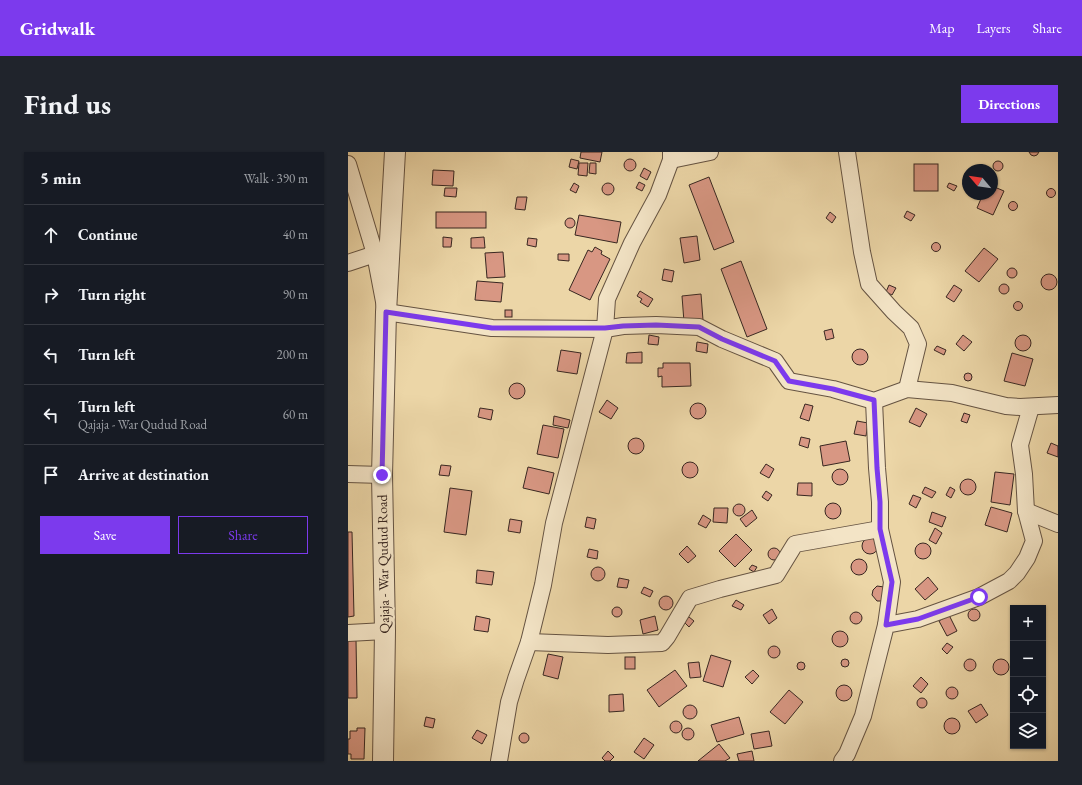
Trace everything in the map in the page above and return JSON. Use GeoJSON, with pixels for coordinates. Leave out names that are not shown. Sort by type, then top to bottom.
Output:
{"type":"FeatureCollection","features":[{"type":"Feature","properties":{"kind":"street","name":"Qajaja - War Qudud Road"},"geometry":{"type":"LineString","coordinates":[[383,761],[385,631],[382,475],[386,312],[395,152]]}},
{"type":"Feature","properties":{"kind":"street"},"geometry":{"type":"LineString","coordinates":[[499,761],[509,702],[529,642],[543,585],[554,523],[605,328],[607,299],[632,243],[658,195],[671,156],[710,152]]}},
{"type":"Feature","properties":{"kind":"street"},"geometry":{"type":"LineString","coordinates":[[847,152],[862,252],[869,284],[894,312],[911,328],[918,344],[907,389]]}},
{"type":"Feature","properties":{"kind":"street"},"geometry":{"type":"LineString","coordinates":[[348,164],[375,254],[386,312],[492,328],[605,328],[656,325],[699,327],[722,339],[775,361],[789,381],[833,389],[874,400],[907,389],[952,393],[1006,406],[1058,405]]}},
{"type":"Feature","properties":{"kind":"street"},"geometry":{"type":"LineString","coordinates":[[348,263],[375,254]]}},
{"type":"Feature","properties":{"kind":"street"},"geometry":{"type":"LineString","coordinates":[[842,761],[847,754],[863,716],[886,625],[892,582],[880,529],[880,502],[874,400]]}},
{"type":"Feature","properties":{"kind":"street"},"geometry":{"type":"LineString","coordinates":[[886,625],[925,616],[979,597],[1009,581],[1017,573],[1027,558],[1034,541],[1026,511],[1024,474],[1020,445],[1030,406]]}},
{"type":"Feature","properties":{"kind":"street"},"geometry":{"type":"LineString","coordinates":[[348,474],[382,475]]}},
{"type":"Feature","properties":{"kind":"street"},"geometry":{"type":"LineString","coordinates":[[1026,511],[1058,524]]}},
{"type":"Feature","properties":{"kind":"street"},"geometry":{"type":"LineString","coordinates":[[529,642],[608,645],[662,643],[690,598],[720,588],[776,575],[795,544],[880,529]]}},
{"type":"Feature","properties":{"kind":"street"},"geometry":{"type":"LineString","coordinates":[[348,634],[385,631]]}},
{"type":"Feature","properties":{"kind":"building"},"geometry":{"type":"Polygon","coordinates":[[[581,152],[602,152],[600,162],[580,158],[581,152]]]}},
{"type":"Feature","properties":{"kind":"building"},"geometry":{"type":"Polygon","coordinates":[[[1029,152],[1039,152],[1034,156],[1029,152]]]}},
{"type":"Feature","properties":{"kind":"building"},"geometry":{"type":"Polygon","coordinates":[[[571,159],[579,161],[577,169],[569,167],[571,159]]]}},
{"type":"Feature","properties":{"kind":"building"},"geometry":{"type":"Polygon","coordinates":[[[628,159],[632,159],[636,165],[632,171],[628,171],[624,167],[624,163],[628,159]]]}},
{"type":"Feature","properties":{"kind":"building"},"geometry":{"type":"Polygon","coordinates":[[[998,161],[1002,164],[1002,168],[998,171],[998,164],[994,164],[998,161]]]}},
{"type":"Feature","properties":{"kind":"building"},"geometry":{"type":"Polygon","coordinates":[[[579,163],[588,163],[587,176],[578,175],[579,163]]]}},
{"type":"Feature","properties":{"kind":"building"},"geometry":{"type":"Polygon","coordinates":[[[590,163],[596,163],[596,174],[589,173],[590,163]]]}},
{"type":"Feature","properties":{"kind":"building"},"geometry":{"type":"Polygon","coordinates":[[[914,164],[938,164],[938,191],[914,191],[914,164]]]}},
{"type":"Feature","properties":{"kind":"building"},"geometry":{"type":"Polygon","coordinates":[[[644,168],[651,172],[647,180],[640,176],[644,168]]]}},
{"type":"Feature","properties":{"kind":"building"},"geometry":{"type":"Polygon","coordinates":[[[433,170],[454,171],[453,186],[432,185],[433,170]]]}},
{"type":"Feature","properties":{"kind":"building"},"geometry":{"type":"Polygon","coordinates":[[[709,177],[734,242],[714,250],[689,185],[709,177]]]}},
{"type":"Feature","properties":{"kind":"building"},"geometry":{"type":"Polygon","coordinates":[[[639,182],[645,185],[642,191],[636,188],[639,182]]]}},
{"type":"Feature","properties":{"kind":"building"},"geometry":{"type":"Polygon","coordinates":[[[574,183],[579,186],[576,193],[570,190],[574,183]]]}},
{"type":"Feature","properties":{"kind":"building"},"geometry":{"type":"Polygon","coordinates":[[[606,183],[610,183],[614,189],[610,195],[606,195],[602,191],[602,187],[606,183]]]}},
{"type":"Feature","properties":{"kind":"building"},"geometry":{"type":"Polygon","coordinates":[[[949,183],[957,186],[954,191],[947,187],[949,183]]]}},
{"type":"Feature","properties":{"kind":"building"},"geometry":{"type":"Polygon","coordinates":[[[445,188],[457,188],[456,197],[444,196],[445,188]]]}},
{"type":"Feature","properties":{"kind":"building"},"geometry":{"type":"Polygon","coordinates":[[[998,188],[1004,191],[993,215],[977,208],[980,200],[998,200],[998,188]]]}},
{"type":"Feature","properties":{"kind":"building"},"geometry":{"type":"Polygon","coordinates":[[[1051,188],[1056,193],[1051,198],[1046,193],[1051,188]]]}},
{"type":"Feature","properties":{"kind":"building"},"geometry":{"type":"Polygon","coordinates":[[[517,197],[527,197],[525,210],[515,209],[517,197]]]}},
{"type":"Feature","properties":{"kind":"building"},"geometry":{"type":"Polygon","coordinates":[[[1013,201],[1018,206],[1013,211],[1008,206],[1013,201]]]}},
{"type":"Feature","properties":{"kind":"building"},"geometry":{"type":"Polygon","coordinates":[[[907,211],[915,215],[911,221],[904,217],[907,211]]]}},
{"type":"Feature","properties":{"kind":"building"},"geometry":{"type":"Polygon","coordinates":[[[436,212],[486,212],[486,228],[436,228],[436,212]]]}},
{"type":"Feature","properties":{"kind":"building"},"geometry":{"type":"Polygon","coordinates":[[[830,212],[836,217],[832,223],[826,218],[830,212]]]}},
{"type":"Feature","properties":{"kind":"building"},"geometry":{"type":"Polygon","coordinates":[[[579,215],[621,222],[617,243],[575,235],[579,215]]]}},
{"type":"Feature","properties":{"kind":"building"},"geometry":{"type":"Polygon","coordinates":[[[568,218],[572,218],[574,219],[574,227],[568,228],[565,225],[565,221],[568,218]]]}},
{"type":"Feature","properties":{"kind":"building"},"geometry":{"type":"Polygon","coordinates":[[[697,236],[700,260],[684,263],[680,238],[697,236]]]}},
{"type":"Feature","properties":{"kind":"building"},"geometry":{"type":"Polygon","coordinates":[[[443,237],[452,238],[451,247],[443,247],[443,237]]]}},
{"type":"Feature","properties":{"kind":"building"},"geometry":{"type":"Polygon","coordinates":[[[484,237],[485,248],[471,248],[471,238],[484,237]]]}},
{"type":"Feature","properties":{"kind":"building"},"geometry":{"type":"Polygon","coordinates":[[[528,238],[537,239],[536,247],[527,245],[528,238]]]}},
{"type":"Feature","properties":{"kind":"building"},"geometry":{"type":"Polygon","coordinates":[[[934,243],[938,243],[940,247],[938,251],[934,251],[932,249],[932,245],[934,243]]]}},
{"type":"Feature","properties":{"kind":"building"},"geometry":{"type":"Polygon","coordinates":[[[595,247],[602,251],[601,254],[610,259],[590,300],[569,290],[588,250],[592,252],[595,247]]]}},
{"type":"Feature","properties":{"kind":"building"},"geometry":{"type":"Polygon","coordinates":[[[984,248],[998,259],[979,282],[965,271],[984,248]]]}},
{"type":"Feature","properties":{"kind":"building"},"geometry":{"type":"Polygon","coordinates":[[[503,252],[505,277],[487,278],[485,253],[503,252]]]}},
{"type":"Feature","properties":{"kind":"building"},"geometry":{"type":"Polygon","coordinates":[[[558,254],[569,254],[569,261],[558,260],[558,254]]]}},
{"type":"Feature","properties":{"kind":"building"},"geometry":{"type":"Polygon","coordinates":[[[741,261],[767,329],[747,337],[721,269],[741,261]]]}},
{"type":"Feature","properties":{"kind":"building"},"geometry":{"type":"Polygon","coordinates":[[[1010,268],[1014,268],[1016,269],[1016,277],[1010,278],[1007,275],[1007,271],[1010,268]]]}},
{"type":"Feature","properties":{"kind":"building"},"geometry":{"type":"Polygon","coordinates":[[[664,269],[674,271],[672,282],[662,280],[664,269]]]}},
{"type":"Feature","properties":{"kind":"building"},"geometry":{"type":"Polygon","coordinates":[[[1049,274],[1056,279],[1057,282],[1052,289],[1049,290],[1042,285],[1041,282],[1046,275],[1049,274]]]}},
{"type":"Feature","properties":{"kind":"building"},"geometry":{"type":"Polygon","coordinates":[[[477,281],[503,283],[501,302],[475,300],[477,281]]]}},
{"type":"Feature","properties":{"kind":"building"},"geometry":{"type":"Polygon","coordinates":[[[1002,284],[1006,284],[1008,285],[1008,293],[1002,294],[999,291],[999,287],[1002,284]]]}},
{"type":"Feature","properties":{"kind":"building"},"geometry":{"type":"Polygon","coordinates":[[[889,285],[896,288],[892,295],[886,292],[889,285]]]}},
{"type":"Feature","properties":{"kind":"building"},"geometry":{"type":"Polygon","coordinates":[[[954,285],[962,290],[954,302],[946,297],[954,285]]]}},
{"type":"Feature","properties":{"kind":"building"},"geometry":{"type":"Polygon","coordinates":[[[640,291],[653,299],[648,307],[640,302],[642,299],[637,296],[640,291]]]}},
{"type":"Feature","properties":{"kind":"building"},"geometry":{"type":"Polygon","coordinates":[[[701,294],[703,320],[684,322],[682,296],[701,294]]]}},
{"type":"Feature","properties":{"kind":"building"},"geometry":{"type":"Polygon","coordinates":[[[1018,301],[1023,306],[1018,311],[1013,306],[1018,301]]]}},
{"type":"Feature","properties":{"kind":"building"},"geometry":{"type":"Polygon","coordinates":[[[505,310],[512,310],[512,317],[505,317],[505,310]]]}},
{"type":"Feature","properties":{"kind":"building"},"geometry":{"type":"Polygon","coordinates":[[[832,329],[834,338],[826,340],[824,331],[832,329]]]}},
{"type":"Feature","properties":{"kind":"building"},"geometry":{"type":"Polygon","coordinates":[[[649,335],[659,337],[658,345],[648,344],[649,335]]]}},
{"type":"Feature","properties":{"kind":"building"},"geometry":{"type":"Polygon","coordinates":[[[963,335],[972,342],[964,351],[956,344],[963,335]]]}},
{"type":"Feature","properties":{"kind":"building"},"geometry":{"type":"Polygon","coordinates":[[[1023,335],[1030,340],[1031,343],[1026,350],[1023,351],[1016,346],[1015,343],[1020,336],[1023,335]]]}},
{"type":"Feature","properties":{"kind":"building"},"geometry":{"type":"Polygon","coordinates":[[[697,342],[708,344],[707,353],[696,351],[697,342]]]}},
{"type":"Feature","properties":{"kind":"building"},"geometry":{"type":"Polygon","coordinates":[[[937,346],[946,350],[944,355],[934,350],[937,346]]]}},
{"type":"Feature","properties":{"kind":"building"},"geometry":{"type":"Polygon","coordinates":[[[860,349],[867,354],[868,357],[863,364],[860,365],[853,360],[852,357],[857,350],[860,349]]]}},
{"type":"Feature","properties":{"kind":"building"},"geometry":{"type":"Polygon","coordinates":[[[561,350],[581,353],[577,374],[557,371],[561,350]]]}},
{"type":"Feature","properties":{"kind":"building"},"geometry":{"type":"Polygon","coordinates":[[[642,352],[642,363],[626,363],[627,353],[642,352]]]}},
{"type":"Feature","properties":{"kind":"building"},"geometry":{"type":"Polygon","coordinates":[[[1012,353],[1033,359],[1025,386],[1004,381],[1012,353]]]}},
{"type":"Feature","properties":{"kind":"building"},"geometry":{"type":"Polygon","coordinates":[[[663,363],[690,363],[691,386],[662,387],[662,376],[658,377],[658,368],[663,368],[663,363]]]}},
{"type":"Feature","properties":{"kind":"building"},"geometry":{"type":"Polygon","coordinates":[[[966,373],[970,373],[972,377],[970,381],[966,381],[964,379],[964,375],[966,373]]]}},
{"type":"Feature","properties":{"kind":"building"},"geometry":{"type":"Polygon","coordinates":[[[517,383],[524,388],[525,391],[520,398],[517,399],[510,394],[509,391],[514,384],[517,383]]]}},
{"type":"Feature","properties":{"kind":"building"},"geometry":{"type":"Polygon","coordinates":[[[607,400],[618,408],[611,419],[599,412],[607,400]]]}},
{"type":"Feature","properties":{"kind":"building"},"geometry":{"type":"Polygon","coordinates":[[[698,403],[705,408],[706,411],[701,418],[698,419],[691,414],[690,411],[695,404],[698,403]]]}},
{"type":"Feature","properties":{"kind":"building"},"geometry":{"type":"Polygon","coordinates":[[[805,404],[813,406],[809,421],[800,418],[805,404]]]}},
{"type":"Feature","properties":{"kind":"building"},"geometry":{"type":"Polygon","coordinates":[[[480,408],[493,410],[491,420],[478,417],[480,408]]]}},
{"type":"Feature","properties":{"kind":"building"},"geometry":{"type":"Polygon","coordinates":[[[916,408],[927,414],[920,427],[909,422],[916,408]]]}},
{"type":"Feature","properties":{"kind":"building"},"geometry":{"type":"Polygon","coordinates":[[[964,413],[970,415],[967,423],[961,421],[964,413]]]}},
{"type":"Feature","properties":{"kind":"building"},"geometry":{"type":"Polygon","coordinates":[[[554,416],[570,420],[568,428],[553,425],[554,416]]]}},
{"type":"Feature","properties":{"kind":"building"},"geometry":{"type":"Polygon","coordinates":[[[857,421],[868,423],[866,436],[854,434],[857,421]]]}},
{"type":"Feature","properties":{"kind":"building"},"geometry":{"type":"Polygon","coordinates":[[[543,425],[564,429],[558,458],[537,454],[543,425]]]}},
{"type":"Feature","properties":{"kind":"building"},"geometry":{"type":"Polygon","coordinates":[[[801,437],[810,439],[808,448],[799,445],[801,437]]]}},
{"type":"Feature","properties":{"kind":"building"},"geometry":{"type":"Polygon","coordinates":[[[636,438],[643,443],[644,446],[639,453],[636,454],[629,449],[628,446],[633,439],[636,438]]]}},
{"type":"Feature","properties":{"kind":"building"},"geometry":{"type":"Polygon","coordinates":[[[846,441],[850,461],[823,466],[820,446],[846,441]]]}},
{"type":"Feature","properties":{"kind":"building"},"geometry":{"type":"Polygon","coordinates":[[[1051,443],[1058,446],[1058,457],[1047,453],[1051,443]]]}},
{"type":"Feature","properties":{"kind":"building"},"geometry":{"type":"Polygon","coordinates":[[[690,462],[697,467],[698,470],[693,477],[690,478],[683,473],[682,470],[687,463],[690,462]]]}},
{"type":"Feature","properties":{"kind":"building"},"geometry":{"type":"Polygon","coordinates":[[[766,464],[774,469],[769,478],[760,473],[766,464]]]}},
{"type":"Feature","properties":{"kind":"building"},"geometry":{"type":"Polygon","coordinates":[[[441,465],[451,466],[449,476],[439,475],[441,465]]]}},
{"type":"Feature","properties":{"kind":"building"},"geometry":{"type":"Polygon","coordinates":[[[528,467],[554,473],[549,494],[523,488],[528,467]]]}},
{"type":"Feature","properties":{"kind":"building"},"geometry":{"type":"Polygon","coordinates":[[[840,469],[847,474],[848,477],[843,484],[840,485],[833,480],[832,477],[837,470],[840,469]]]}},
{"type":"Feature","properties":{"kind":"building"},"geometry":{"type":"Polygon","coordinates":[[[995,472],[1014,474],[1010,505],[991,502],[995,472]]]}},
{"type":"Feature","properties":{"kind":"building"},"geometry":{"type":"Polygon","coordinates":[[[968,479],[975,484],[976,487],[971,494],[968,495],[961,490],[960,487],[965,480],[968,479]]]}},
{"type":"Feature","properties":{"kind":"building"},"geometry":{"type":"Polygon","coordinates":[[[798,483],[812,483],[812,496],[797,495],[798,483]]]}},
{"type":"Feature","properties":{"kind":"building"},"geometry":{"type":"Polygon","coordinates":[[[925,487],[936,492],[932,498],[922,493],[925,487]]]}},
{"type":"Feature","properties":{"kind":"building"},"geometry":{"type":"Polygon","coordinates":[[[950,487],[955,490],[951,498],[946,495],[950,487]]]}},
{"type":"Feature","properties":{"kind":"building"},"geometry":{"type":"Polygon","coordinates":[[[450,488],[472,491],[466,535],[444,532],[450,488]]]}},
{"type":"Feature","properties":{"kind":"building"},"geometry":{"type":"Polygon","coordinates":[[[766,491],[772,495],[768,501],[762,497],[766,491]]]}},
{"type":"Feature","properties":{"kind":"building"},"geometry":{"type":"Polygon","coordinates":[[[913,495],[921,498],[916,508],[909,504],[913,495]]]}},
{"type":"Feature","properties":{"kind":"building"},"geometry":{"type":"Polygon","coordinates":[[[833,503],[840,508],[841,511],[836,518],[833,519],[826,514],[825,511],[830,504],[833,503]]]}},
{"type":"Feature","properties":{"kind":"building"},"geometry":{"type":"Polygon","coordinates":[[[739,504],[743,506],[745,510],[743,514],[739,516],[735,514],[733,510],[735,506],[739,504]]]}},
{"type":"Feature","properties":{"kind":"building"},"geometry":{"type":"Polygon","coordinates":[[[991,507],[1012,513],[1007,532],[985,525],[991,507]]]}},
{"type":"Feature","properties":{"kind":"building"},"geometry":{"type":"Polygon","coordinates":[[[714,508],[728,508],[727,523],[713,522],[714,508]]]}},
{"type":"Feature","properties":{"kind":"building"},"geometry":{"type":"Polygon","coordinates":[[[752,510],[757,518],[746,527],[740,519],[752,510]]]}},
{"type":"Feature","properties":{"kind":"building"},"geometry":{"type":"Polygon","coordinates":[[[932,512],[946,517],[942,527],[929,522],[932,512]]]}},
{"type":"Feature","properties":{"kind":"building"},"geometry":{"type":"Polygon","coordinates":[[[703,515],[711,520],[706,528],[698,524],[703,515]]]}},
{"type":"Feature","properties":{"kind":"building"},"geometry":{"type":"Polygon","coordinates":[[[587,517],[596,519],[594,529],[585,527],[587,517]]]}},
{"type":"Feature","properties":{"kind":"building"},"geometry":{"type":"Polygon","coordinates":[[[510,519],[522,521],[520,533],[508,531],[510,519]]]}},
{"type":"Feature","properties":{"kind":"building"},"geometry":{"type":"Polygon","coordinates":[[[935,528],[942,533],[936,544],[929,540],[935,528]]]}},
{"type":"Feature","properties":{"kind":"building"},"geometry":{"type":"Polygon","coordinates":[[[348,532],[352,532],[354,616],[348,617],[348,532]]]}},
{"type":"Feature","properties":{"kind":"building"},"geometry":{"type":"Polygon","coordinates":[[[736,534],[752,550],[735,567],[719,551],[736,534]]]}},
{"type":"Feature","properties":{"kind":"building"},"geometry":{"type":"Polygon","coordinates":[[[870,538],[877,543],[878,546],[873,553],[870,554],[863,549],[862,546],[867,539],[870,538]]]}},
{"type":"Feature","properties":{"kind":"building"},"geometry":{"type":"Polygon","coordinates":[[[923,543],[930,548],[931,551],[926,558],[923,559],[916,554],[915,551],[920,544],[923,543]]]}},
{"type":"Feature","properties":{"kind":"building"},"geometry":{"type":"Polygon","coordinates":[[[687,546],[696,556],[688,563],[679,554],[687,546]]]}},
{"type":"Feature","properties":{"kind":"building"},"geometry":{"type":"Polygon","coordinates":[[[776,548],[779,549],[779,559],[772,560],[769,559],[768,552],[769,549],[776,548]]]}},
{"type":"Feature","properties":{"kind":"building"},"geometry":{"type":"Polygon","coordinates":[[[589,549],[598,551],[597,559],[587,557],[589,549]]]}},
{"type":"Feature","properties":{"kind":"building"},"geometry":{"type":"Polygon","coordinates":[[[859,559],[866,564],[867,567],[862,574],[859,575],[852,570],[851,567],[856,560],[859,559]]]}},
{"type":"Feature","properties":{"kind":"building"},"geometry":{"type":"Polygon","coordinates":[[[752,565],[757,567],[754,572],[749,569],[752,565]]]}},
{"type":"Feature","properties":{"kind":"building"},"geometry":{"type":"Polygon","coordinates":[[[598,567],[603,569],[605,574],[603,579],[598,581],[593,579],[591,574],[593,569],[598,567]]]}},
{"type":"Feature","properties":{"kind":"building"},"geometry":{"type":"Polygon","coordinates":[[[477,570],[494,572],[492,585],[476,583],[477,570]]]}},
{"type":"Feature","properties":{"kind":"building"},"geometry":{"type":"Polygon","coordinates":[[[928,577],[938,589],[925,600],[915,589],[928,577]]]}},
{"type":"Feature","properties":{"kind":"building"},"geometry":{"type":"Polygon","coordinates":[[[619,578],[629,580],[627,588],[617,587],[619,578]]]}},
{"type":"Feature","properties":{"kind":"building"},"geometry":{"type":"Polygon","coordinates":[[[877,586],[884,587],[882,601],[877,601],[872,595],[873,590],[877,586]]]}},
{"type":"Feature","properties":{"kind":"building"},"geometry":{"type":"Polygon","coordinates":[[[644,587],[653,591],[650,597],[641,593],[644,587]]]}},
{"type":"Feature","properties":{"kind":"building"},"geometry":{"type":"Polygon","coordinates":[[[663,596],[669,596],[673,600],[673,606],[669,610],[663,610],[659,606],[659,600],[663,596]]]}},
{"type":"Feature","properties":{"kind":"building"},"geometry":{"type":"Polygon","coordinates":[[[736,600],[744,605],[741,610],[732,606],[736,600]]]}},
{"type":"Feature","properties":{"kind":"building"},"geometry":{"type":"Polygon","coordinates":[[[617,607],[622,612],[617,617],[612,612],[617,607]]]}},
{"type":"Feature","properties":{"kind":"building"},"geometry":{"type":"Polygon","coordinates":[[[772,609],[777,618],[769,624],[763,615],[772,609]]]}},
{"type":"Feature","properties":{"kind":"building"},"geometry":{"type":"Polygon","coordinates":[[[972,609],[976,609],[980,615],[976,621],[972,621],[968,617],[968,613],[972,609]]]}},
{"type":"Feature","properties":{"kind":"building"},"geometry":{"type":"Polygon","coordinates":[[[858,612],[861,613],[861,623],[854,624],[851,623],[850,616],[851,613],[858,612]]]}},
{"type":"Feature","properties":{"kind":"building"},"geometry":{"type":"Polygon","coordinates":[[[949,615],[957,631],[947,636],[939,621],[949,615]]]}},
{"type":"Feature","properties":{"kind":"building"},"geometry":{"type":"Polygon","coordinates":[[[476,616],[490,619],[488,632],[474,630],[476,616]]]}},
{"type":"Feature","properties":{"kind":"building"},"geometry":{"type":"Polygon","coordinates":[[[655,616],[658,630],[643,634],[640,620],[655,616]]]}},
{"type":"Feature","properties":{"kind":"building"},"geometry":{"type":"Polygon","coordinates":[[[689,617],[694,621],[689,627],[684,622],[689,617]]]}},
{"type":"Feature","properties":{"kind":"building"},"geometry":{"type":"Polygon","coordinates":[[[840,631],[847,636],[848,639],[843,646],[840,647],[833,642],[832,639],[837,632],[840,631]]]}},
{"type":"Feature","properties":{"kind":"building"},"geometry":{"type":"Polygon","coordinates":[[[356,640],[357,698],[348,698],[348,641],[356,640]]]}},
{"type":"Feature","properties":{"kind":"building"},"geometry":{"type":"Polygon","coordinates":[[[947,643],[953,647],[947,654],[942,649],[947,643]]]}},
{"type":"Feature","properties":{"kind":"building"},"geometry":{"type":"Polygon","coordinates":[[[774,646],[778,648],[780,652],[778,656],[774,658],[770,656],[768,652],[770,648],[774,646]]]}},
{"type":"Feature","properties":{"kind":"building"},"geometry":{"type":"Polygon","coordinates":[[[548,654],[563,657],[558,679],[543,675],[548,654]]]}},
{"type":"Feature","properties":{"kind":"building"},"geometry":{"type":"Polygon","coordinates":[[[711,655],[731,661],[723,687],[703,681],[711,655]]]}},
{"type":"Feature","properties":{"kind":"building"},"geometry":{"type":"Polygon","coordinates":[[[625,657],[635,657],[635,669],[625,669],[625,657]]]}},
{"type":"Feature","properties":{"kind":"building"},"geometry":{"type":"Polygon","coordinates":[[[845,659],[848,660],[848,666],[845,667],[842,666],[841,663],[842,660],[845,659]]]}},
{"type":"Feature","properties":{"kind":"building"},"geometry":{"type":"Polygon","coordinates":[[[968,659],[972,659],[976,665],[972,671],[968,671],[964,667],[964,663],[968,659]]]}},
{"type":"Feature","properties":{"kind":"building"},"geometry":{"type":"Polygon","coordinates":[[[1001,659],[1008,664],[1009,667],[1004,674],[1001,675],[994,670],[993,667],[998,660],[1001,659]]]}},
{"type":"Feature","properties":{"kind":"building"},"geometry":{"type":"Polygon","coordinates":[[[699,662],[701,677],[690,678],[688,663],[699,662]]]}},
{"type":"Feature","properties":{"kind":"building"},"geometry":{"type":"Polygon","coordinates":[[[801,662],[804,663],[804,669],[801,670],[798,669],[797,666],[798,663],[801,662]]]}},
{"type":"Feature","properties":{"kind":"building"},"geometry":{"type":"Polygon","coordinates":[[[675,670],[687,686],[659,707],[647,690],[675,670]]]}},
{"type":"Feature","properties":{"kind":"building"},"geometry":{"type":"Polygon","coordinates":[[[753,670],[759,676],[752,684],[745,677],[753,670]]]}},
{"type":"Feature","properties":{"kind":"building"},"geometry":{"type":"Polygon","coordinates":[[[921,677],[928,684],[921,693],[913,686],[921,677]]]}},
{"type":"Feature","properties":{"kind":"building"},"geometry":{"type":"Polygon","coordinates":[[[841,685],[847,685],[852,690],[850,699],[847,701],[841,701],[836,696],[836,690],[841,685]]]}},
{"type":"Feature","properties":{"kind":"building"},"geometry":{"type":"Polygon","coordinates":[[[952,687],[956,689],[958,693],[956,697],[952,699],[948,697],[946,693],[948,689],[952,687]]]}},
{"type":"Feature","properties":{"kind":"building"},"geometry":{"type":"Polygon","coordinates":[[[789,690],[803,702],[785,724],[770,712],[789,690]]]}},
{"type":"Feature","properties":{"kind":"building"},"geometry":{"type":"Polygon","coordinates":[[[623,694],[624,711],[609,712],[609,695],[623,694]]]}},
{"type":"Feature","properties":{"kind":"building"},"geometry":{"type":"Polygon","coordinates":[[[922,698],[927,703],[922,708],[917,703],[922,698]]]}},
{"type":"Feature","properties":{"kind":"building"},"geometry":{"type":"Polygon","coordinates":[[[981,704],[988,715],[976,723],[968,711],[981,704]]]}},
{"type":"Feature","properties":{"kind":"building"},"geometry":{"type":"Polygon","coordinates":[[[687,705],[693,705],[697,709],[697,715],[693,719],[687,719],[683,715],[683,709],[687,705]]]}},
{"type":"Feature","properties":{"kind":"building"},"geometry":{"type":"Polygon","coordinates":[[[426,717],[435,719],[433,728],[424,726],[426,717]]]}},
{"type":"Feature","properties":{"kind":"building"},"geometry":{"type":"Polygon","coordinates":[[[739,717],[744,734],[717,742],[711,725],[739,717]]]}},
{"type":"Feature","properties":{"kind":"building"},"geometry":{"type":"Polygon","coordinates":[[[952,718],[959,723],[960,726],[955,733],[952,734],[945,729],[944,726],[949,719],[952,718]]]}},
{"type":"Feature","properties":{"kind":"building"},"geometry":{"type":"Polygon","coordinates":[[[678,721],[681,722],[681,732],[674,733],[671,732],[670,725],[671,722],[678,721]]]}},
{"type":"Feature","properties":{"kind":"building"},"geometry":{"type":"Polygon","coordinates":[[[357,728],[365,728],[364,759],[351,759],[351,754],[348,754],[348,739],[350,739],[350,731],[357,731],[357,728]]]}},
{"type":"Feature","properties":{"kind":"building"},"geometry":{"type":"Polygon","coordinates":[[[690,728],[693,729],[693,739],[686,740],[683,739],[682,732],[683,729],[690,728]]]}},
{"type":"Feature","properties":{"kind":"building"},"geometry":{"type":"Polygon","coordinates":[[[477,730],[487,735],[482,744],[472,738],[477,730]]]}},
{"type":"Feature","properties":{"kind":"building"},"geometry":{"type":"Polygon","coordinates":[[[769,731],[772,746],[754,749],[751,734],[769,731]]]}},
{"type":"Feature","properties":{"kind":"building"},"geometry":{"type":"Polygon","coordinates":[[[522,733],[526,733],[529,738],[526,743],[522,743],[519,740],[519,736],[522,733]]]}},
{"type":"Feature","properties":{"kind":"building"},"geometry":{"type":"Polygon","coordinates":[[[644,738],[654,745],[644,759],[634,752],[644,738]]]}},
{"type":"Feature","properties":{"kind":"building"},"geometry":{"type":"Polygon","coordinates":[[[719,744],[730,758],[725,761],[698,761],[719,744]]]}},
{"type":"Feature","properties":{"kind":"building"},"geometry":{"type":"Polygon","coordinates":[[[608,751],[614,757],[610,761],[605,761],[602,758],[608,751]]]}},
{"type":"Feature","properties":{"kind":"building"},"geometry":{"type":"Polygon","coordinates":[[[752,751],[754,761],[739,761],[737,754],[752,751]]]}},
{"type":"Feature","properties":{"kind":"route"},"geometry":{"type":"LineString","coordinates":[[382,475],[386,312],[492,328],[605,328],[656,325],[699,327],[722,339],[775,361],[789,381],[833,389],[874,400],[880,502],[880,529],[892,582],[886,625],[918,619],[979,597]]}}]}
